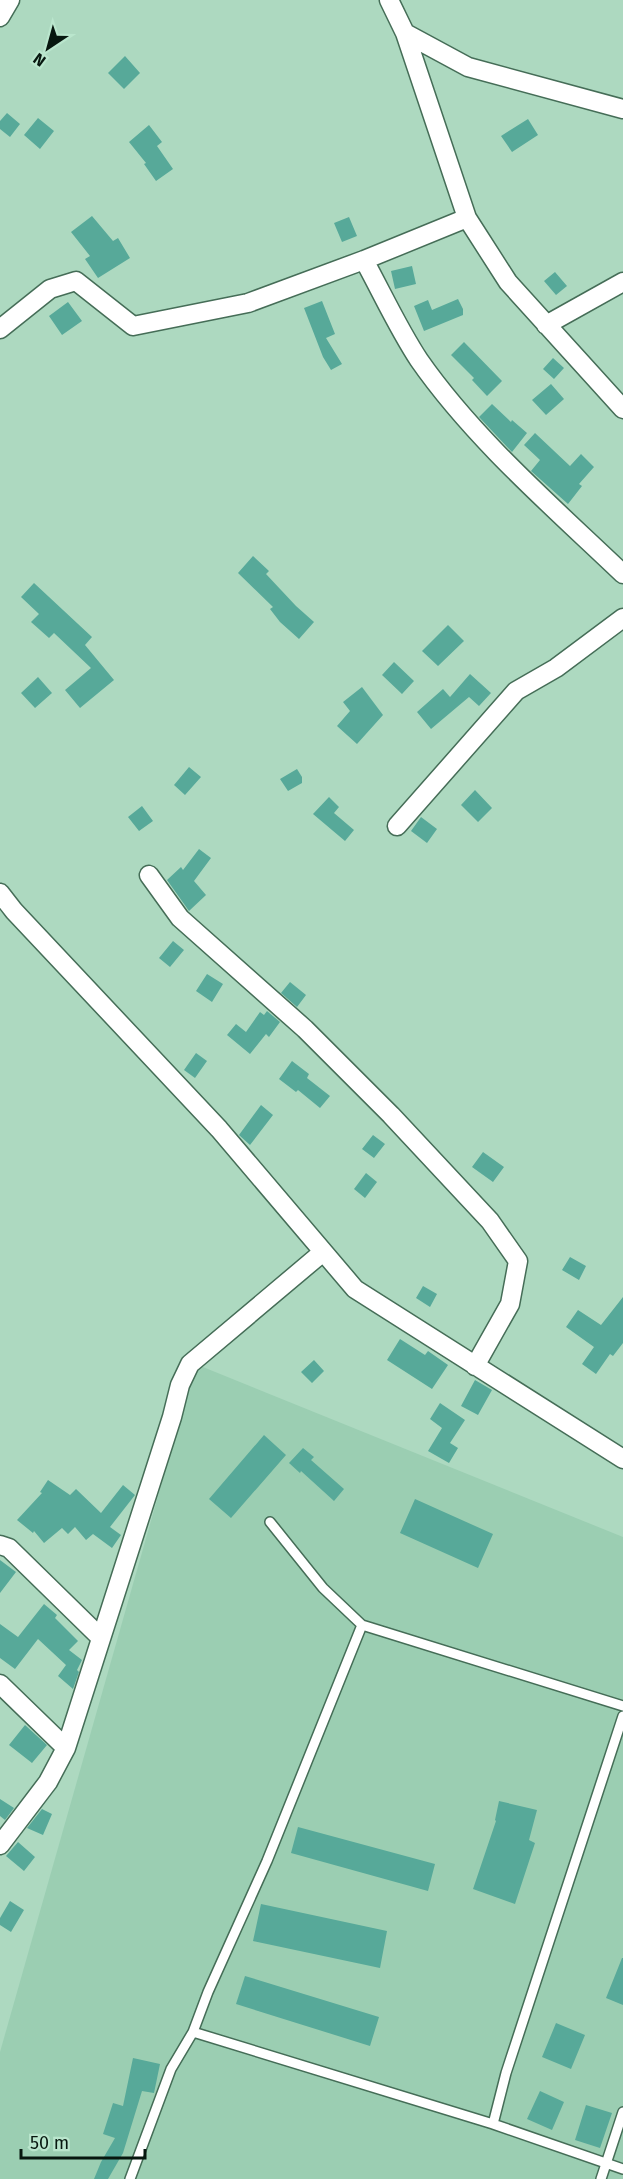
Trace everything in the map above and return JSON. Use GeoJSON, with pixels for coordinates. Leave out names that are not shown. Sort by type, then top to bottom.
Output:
{"type":"FeatureCollection","features":[{"type":"Feature","properties":{"kind":"street"},"geometry":{"type":"LineString","coordinates":[[0,16],[10,0]]}},
{"type":"Feature","properties":{"kind":"street"},"geometry":{"type":"LineString","coordinates":[[390,0],[405,33],[467,218],[508,282],[623,408]]}},
{"type":"Feature","properties":{"kind":"street"},"geometry":{"type":"LineString","coordinates":[[405,33],[468,67],[623,109]]}},
{"type":"Feature","properties":{"kind":"street"},"geometry":{"type":"LineString","coordinates":[[0,329],[50,289],[76,281],[134,326],[248,303],[364,260],[467,218]]}},
{"type":"Feature","properties":{"kind":"street"},"geometry":{"type":"LineString","coordinates":[[364,260],[419,359],[468,421],[623,574]]}},
{"type":"Feature","properties":{"kind":"street"},"geometry":{"type":"LineString","coordinates":[[546,324],[623,282]]}},
{"type":"Feature","properties":{"kind":"street"},"geometry":{"type":"LineString","coordinates":[[397,826],[516,692],[556,668],[623,618]]}},
{"type":"Feature","properties":{"kind":"street"},"geometry":{"type":"LineString","coordinates":[[149,875],[180,918],[305,1029],[391,1115],[490,1221],[518,1262],[510,1304],[475,1366]]}},
{"type":"Feature","properties":{"kind":"street"},"geometry":{"type":"LineString","coordinates":[[0,893],[22,920],[219,1129],[355,1289],[623,1460]]}},
{"type":"Feature","properties":{"kind":"street"},"geometry":{"type":"LineString","coordinates":[[0,1845],[48,1782],[66,1748],[172,1417],[180,1385],[189,1364],[323,1252]]}},
{"type":"Feature","properties":{"kind":"street"},"geometry":{"type":"LineString","coordinates":[[0,1545],[9,1548],[101,1638]]}},
{"type":"Feature","properties":{"kind":"street"},"geometry":{"type":"LineString","coordinates":[[0,1684],[66,1748]]}},
{"type":"Feature","properties":{"kind":"lane"},"geometry":{"type":"LineString","coordinates":[[270,1522],[323,1588],[362,1625],[623,1706]]}},
{"type":"Feature","properties":{"kind":"lane"},"geometry":{"type":"LineString","coordinates":[[130,2179],[171,2069],[193,2032],[208,1992],[267,1861],[362,1625]]}},
{"type":"Feature","properties":{"kind":"lane"},"geometry":{"type":"LineString","coordinates":[[493,2124],[506,2073],[623,1716]]}},
{"type":"Feature","properties":{"kind":"lane"},"geometry":{"type":"LineString","coordinates":[[193,2032],[493,2124],[623,2169]]}},
{"type":"Feature","properties":{"kind":"lane"},"geometry":{"type":"LineString","coordinates":[[601,2179],[623,2112]]}},
{"type":"Feature","properties":{"kind":"shaded area"},"geometry":{"type":"Polygon","coordinates":[[[198,1365],[623,1537],[623,2179],[0,2179],[0,2052],[193,1373],[198,1365]]]}},
{"type":"Feature","properties":{"kind":"building"},"geometry":{"type":"Polygon","coordinates":[[[125,56],[140,73],[124,89],[108,73],[125,56]]]}},
{"type":"Feature","properties":{"kind":"building"},"geometry":{"type":"Polygon","coordinates":[[[7,113],[20,124],[10,137],[0,129],[0,121],[7,113]]]}},
{"type":"Feature","properties":{"kind":"building"},"geometry":{"type":"Polygon","coordinates":[[[38,118],[54,131],[40,149],[24,135],[38,118]]]}},
{"type":"Feature","properties":{"kind":"building"},"geometry":{"type":"Polygon","coordinates":[[[528,119],[538,135],[512,152],[501,136],[528,119]]]}},
{"type":"Feature","properties":{"kind":"building"},"geometry":{"type":"Polygon","coordinates":[[[149,125],[162,142],[157,146],[173,169],[156,181],[144,164],[146,163],[129,142],[149,125]]]}},
{"type":"Feature","properties":{"kind":"building"},"geometry":{"type":"Polygon","coordinates":[[[92,216],[113,241],[118,238],[130,258],[98,278],[85,259],[90,256],[71,232],[92,216]]]}},
{"type":"Feature","properties":{"kind":"building"},"geometry":{"type":"Polygon","coordinates":[[[349,217],[357,236],[342,242],[334,223],[349,217]]]}},
{"type":"Feature","properties":{"kind":"building"},"geometry":{"type":"Polygon","coordinates":[[[412,266],[416,284],[395,289],[391,271],[412,266]]]}},
{"type":"Feature","properties":{"kind":"building"},"geometry":{"type":"Polygon","coordinates":[[[555,272],[567,286],[556,295],[544,281],[555,272]]]}},
{"type":"Feature","properties":{"kind":"building"},"geometry":{"type":"Polygon","coordinates":[[[458,299],[463,315],[424,331],[414,306],[428,300],[432,310],[458,299]]]}},
{"type":"Feature","properties":{"kind":"building"},"geometry":{"type":"Polygon","coordinates":[[[322,301],[335,334],[326,338],[342,364],[331,370],[323,357],[304,308],[322,301]]]}},
{"type":"Feature","properties":{"kind":"building"},"geometry":{"type":"Polygon","coordinates":[[[68,302],[82,321],[62,335],[49,316],[68,302]]]}},
{"type":"Feature","properties":{"kind":"building"},"geometry":{"type":"Polygon","coordinates":[[[464,342],[502,381],[487,396],[472,380],[474,378],[451,355],[464,342]]]}},
{"type":"Feature","properties":{"kind":"building"},"geometry":{"type":"Polygon","coordinates":[[[553,358],[564,368],[554,379],[543,369],[553,358]]]}},
{"type":"Feature","properties":{"kind":"building"},"geometry":{"type":"Polygon","coordinates":[[[551,384],[564,399],[546,415],[532,400],[551,384]]]}},
{"type":"Feature","properties":{"kind":"building"},"geometry":{"type":"Polygon","coordinates":[[[492,404],[527,433],[512,452],[479,417],[492,404]]]}},
{"type":"Feature","properties":{"kind":"building"},"geometry":{"type":"Polygon","coordinates":[[[535,433],[570,466],[581,454],[594,467],[579,484],[582,486],[568,504],[531,471],[540,460],[524,445],[535,433]]]}},
{"type":"Feature","properties":{"kind":"building"},"geometry":{"type":"Polygon","coordinates":[[[253,556],[269,571],[266,574],[314,622],[299,639],[280,622],[270,609],[273,607],[238,573],[253,556]]]}},
{"type":"Feature","properties":{"kind":"building"},"geometry":{"type":"Polygon","coordinates":[[[34,583],[92,637],[85,645],[114,680],[80,708],[65,690],[91,668],[54,633],[49,638],[31,622],[39,614],[21,597],[34,583]]]}},
{"type":"Feature","properties":{"kind":"building"},"geometry":{"type":"Polygon","coordinates":[[[448,625],[464,641],[438,666],[422,651],[448,625]]]}},
{"type":"Feature","properties":{"kind":"building"},"geometry":{"type":"Polygon","coordinates":[[[394,662],[414,681],[402,694],[382,675],[394,662]]]}},
{"type":"Feature","properties":{"kind":"building"},"geometry":{"type":"Polygon","coordinates":[[[470,674],[491,693],[479,706],[469,697],[431,729],[417,712],[443,689],[450,697],[470,674]]]}},
{"type":"Feature","properties":{"kind":"building"},"geometry":{"type":"Polygon","coordinates":[[[38,677],[52,693],[35,708],[21,693],[38,677]]]}},
{"type":"Feature","properties":{"kind":"building"},"geometry":{"type":"Polygon","coordinates":[[[362,687],[383,715],[357,744],[337,726],[350,711],[343,702],[362,687]]]}},
{"type":"Feature","properties":{"kind":"building"},"geometry":{"type":"Polygon","coordinates":[[[189,767],[201,777],[185,795],[174,785],[189,767]]]}},
{"type":"Feature","properties":{"kind":"building"},"geometry":{"type":"Polygon","coordinates":[[[297,769],[302,777],[302,783],[288,791],[280,779],[297,769]]]}},
{"type":"Feature","properties":{"kind":"building"},"geometry":{"type":"Polygon","coordinates":[[[475,790],[492,808],[478,822],[461,805],[475,790]]]}},
{"type":"Feature","properties":{"kind":"building"},"geometry":{"type":"Polygon","coordinates":[[[329,797],[339,807],[334,813],[354,830],[345,841],[313,814],[329,797]]]}},
{"type":"Feature","properties":{"kind":"building"},"geometry":{"type":"Polygon","coordinates":[[[142,806],[153,821],[139,831],[128,817],[142,806]]]}},
{"type":"Feature","properties":{"kind":"building"},"geometry":{"type":"Polygon","coordinates":[[[421,817],[437,829],[427,843],[411,831],[421,817]]]}},
{"type":"Feature","properties":{"kind":"building"},"geometry":{"type":"Polygon","coordinates":[[[199,849],[211,858],[194,881],[206,895],[189,911],[167,880],[181,867],[183,870],[199,849]]]}},
{"type":"Feature","properties":{"kind":"building"},"geometry":{"type":"Polygon","coordinates":[[[173,941],[184,950],[170,967],[159,958],[173,941]]]}},
{"type":"Feature","properties":{"kind":"building"},"geometry":{"type":"Polygon","coordinates":[[[207,974],[223,984],[212,1002],[196,991],[207,974]]]}},
{"type":"Feature","properties":{"kind":"building"},"geometry":{"type":"Polygon","coordinates":[[[290,982],[306,995],[297,1007],[281,993],[290,982]]]}},
{"type":"Feature","properties":{"kind":"building"},"geometry":{"type":"Polygon","coordinates":[[[267,1011],[280,1022],[269,1037],[266,1034],[250,1054],[227,1035],[236,1024],[246,1032],[260,1012],[264,1015],[267,1011]]]}},
{"type":"Feature","properties":{"kind":"building"},"geometry":{"type":"Polygon","coordinates":[[[196,1053],[207,1061],[195,1078],[184,1070],[196,1053]]]}},
{"type":"Feature","properties":{"kind":"building"},"geometry":{"type":"Polygon","coordinates":[[[292,1061],[309,1074],[307,1078],[330,1096],[320,1108],[298,1090],[296,1092],[279,1079],[292,1061]]]}},
{"type":"Feature","properties":{"kind":"building"},"geometry":{"type":"Polygon","coordinates":[[[261,1105],[273,1115],[250,1145],[239,1135],[261,1105]]]}},
{"type":"Feature","properties":{"kind":"building"},"geometry":{"type":"Polygon","coordinates":[[[373,1135],[385,1144],[374,1158],[362,1149],[373,1135]]]}},
{"type":"Feature","properties":{"kind":"building"},"geometry":{"type":"Polygon","coordinates":[[[483,1152],[504,1167],[493,1182],[472,1167],[483,1152]]]}},
{"type":"Feature","properties":{"kind":"building"},"geometry":{"type":"Polygon","coordinates":[[[366,1173],[377,1182],[365,1198],[354,1189],[366,1173]]]}},
{"type":"Feature","properties":{"kind":"building"},"geometry":{"type":"Polygon","coordinates":[[[570,1257],[586,1266],[579,1280],[562,1270],[570,1257]]]}},
{"type":"Feature","properties":{"kind":"building"},"geometry":{"type":"Polygon","coordinates":[[[423,1286],[437,1294],[430,1307],[416,1298],[423,1286]]]}},
{"type":"Feature","properties":{"kind":"building"},"geometry":{"type":"Polygon","coordinates":[[[623,1297],[623,1343],[613,1356],[610,1354],[596,1374],[582,1364],[594,1347],[566,1327],[578,1310],[601,1325],[623,1297]]]}},
{"type":"Feature","properties":{"kind":"building"},"geometry":{"type":"Polygon","coordinates":[[[400,1339],[425,1355],[428,1351],[448,1365],[432,1389],[387,1360],[400,1339]]]}},
{"type":"Feature","properties":{"kind":"building"},"geometry":{"type":"Polygon","coordinates":[[[314,1360],[324,1371],[312,1383],[301,1372],[314,1360]]]}},
{"type":"Feature","properties":{"kind":"building"},"geometry":{"type":"Polygon","coordinates":[[[475,1380],[492,1390],[478,1415],[461,1406],[475,1380]]]}},
{"type":"Feature","properties":{"kind":"building"},"geometry":{"type":"Polygon","coordinates":[[[440,1403],[465,1420],[450,1443],[458,1448],[449,1463],[428,1451],[442,1428],[430,1419],[440,1403]]]}},
{"type":"Feature","properties":{"kind":"building"},"geometry":{"type":"Polygon","coordinates":[[[264,1435],[286,1455],[231,1518],[209,1499],[264,1435]]]}},
{"type":"Feature","properties":{"kind":"building"},"geometry":{"type":"Polygon","coordinates":[[[303,1448],[314,1457],[311,1460],[344,1489],[334,1501],[289,1463],[303,1448]]]}},
{"type":"Feature","properties":{"kind":"building"},"geometry":{"type":"Polygon","coordinates":[[[48,1480],[70,1495],[76,1489],[101,1513],[123,1485],[135,1495],[110,1527],[121,1535],[112,1548],[93,1534],[86,1540],[75,1527],[68,1534],[62,1528],[44,1543],[34,1531],[33,1533],[17,1520],[42,1493],[40,1492],[48,1480]]]}},
{"type":"Feature","properties":{"kind":"building"},"geometry":{"type":"Polygon","coordinates":[[[415,1499],[493,1534],[478,1568],[400,1533],[415,1499]]]}},
{"type":"Feature","properties":{"kind":"building"},"geometry":{"type":"Polygon","coordinates":[[[0,1560],[16,1572],[0,1593],[0,1560]]]}},
{"type":"Feature","properties":{"kind":"building"},"geometry":{"type":"Polygon","coordinates":[[[44,1604],[57,1615],[55,1618],[78,1641],[69,1650],[82,1660],[77,1670],[79,1672],[73,1689],[58,1676],[66,1665],[38,1639],[15,1669],[0,1658],[0,1624],[18,1637],[44,1604]]]}},
{"type":"Feature","properties":{"kind":"building"},"geometry":{"type":"Polygon","coordinates":[[[25,1725],[47,1745],[32,1763],[9,1745],[25,1725]]]}},
{"type":"Feature","properties":{"kind":"building"},"geometry":{"type":"Polygon","coordinates":[[[0,1799],[14,1808],[5,1820],[0,1816],[0,1799]]]}},
{"type":"Feature","properties":{"kind":"building"},"geometry":{"type":"Polygon","coordinates":[[[499,1801],[537,1810],[529,1840],[535,1843],[515,1904],[473,1889],[496,1821],[499,1801]]]}},
{"type":"Feature","properties":{"kind":"building"},"geometry":{"type":"Polygon","coordinates":[[[42,1809],[52,1814],[43,1835],[27,1828],[42,1809]]]}},
{"type":"Feature","properties":{"kind":"building"},"geometry":{"type":"Polygon","coordinates":[[[298,1827],[435,1864],[428,1891],[291,1853],[298,1827]]]}},
{"type":"Feature","properties":{"kind":"building"},"geometry":{"type":"Polygon","coordinates":[[[18,1842],[35,1857],[24,1871],[6,1856],[18,1842]]]}},
{"type":"Feature","properties":{"kind":"building"},"geometry":{"type":"Polygon","coordinates":[[[10,1901],[24,1910],[11,1932],[0,1925],[0,1918],[10,1901]]]}},
{"type":"Feature","properties":{"kind":"building"},"geometry":{"type":"Polygon","coordinates":[[[261,1904],[387,1931],[380,1968],[253,1941],[261,1904]]]}},
{"type":"Feature","properties":{"kind":"building"},"geometry":{"type":"Polygon","coordinates":[[[623,1958],[623,2005],[606,1998],[623,1958]]]}},
{"type":"Feature","properties":{"kind":"building"},"geometry":{"type":"Polygon","coordinates":[[[245,1976],[379,2017],[370,2046],[236,2004],[245,1976]]]}},
{"type":"Feature","properties":{"kind":"building"},"geometry":{"type":"Polygon","coordinates":[[[556,2023],[585,2035],[571,2069],[542,2057],[556,2023]]]}},
{"type":"Feature","properties":{"kind":"building"},"geometry":{"type":"Polygon","coordinates":[[[133,2058],[160,2064],[154,2093],[142,2091],[123,2153],[108,2179],[94,2179],[115,2138],[103,2134],[113,2103],[123,2106],[133,2058]]]}},
{"type":"Feature","properties":{"kind":"building"},"geometry":{"type":"Polygon","coordinates":[[[540,2091],[564,2102],[552,2130],[527,2119],[540,2091]]]}},
{"type":"Feature","properties":{"kind":"building"},"geometry":{"type":"Polygon","coordinates":[[[586,2105],[612,2113],[600,2148],[575,2140],[586,2105]]]}}]}
